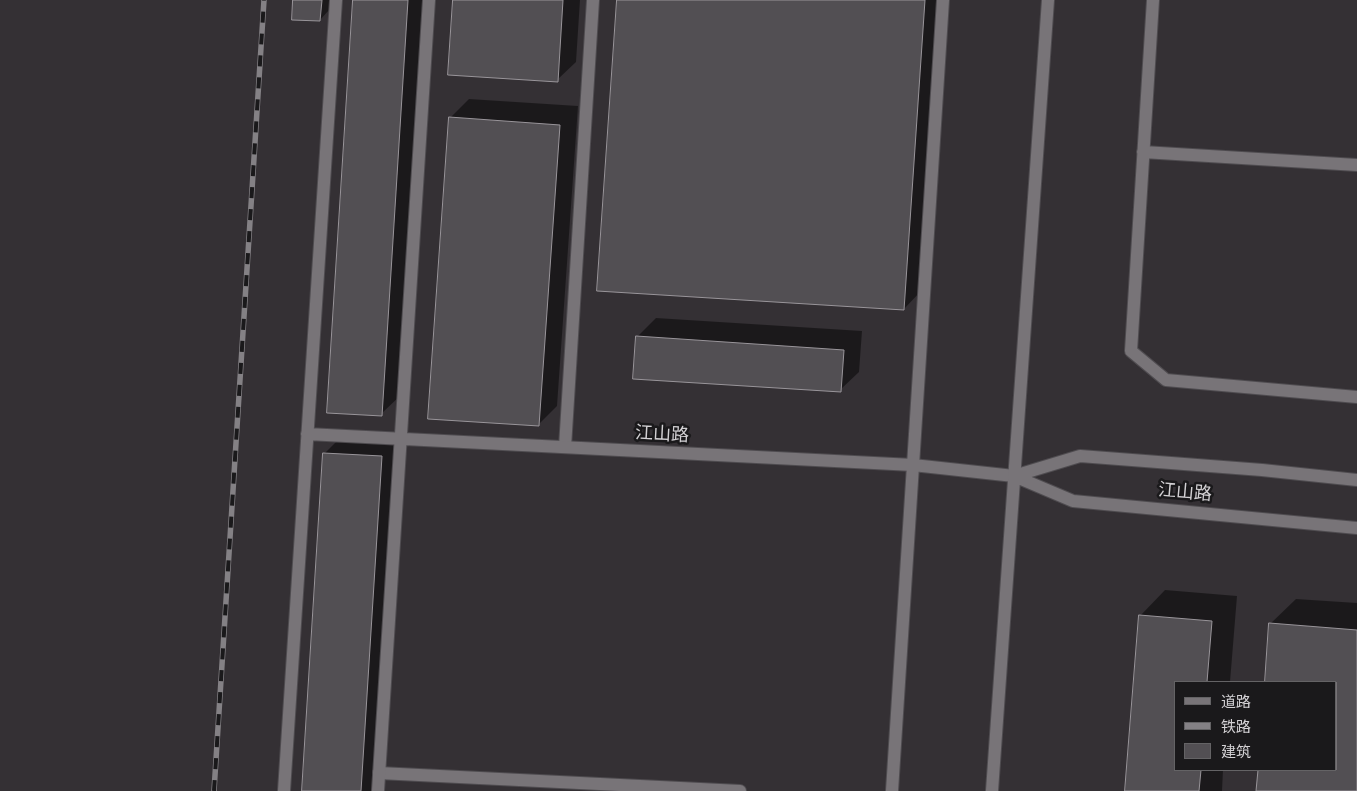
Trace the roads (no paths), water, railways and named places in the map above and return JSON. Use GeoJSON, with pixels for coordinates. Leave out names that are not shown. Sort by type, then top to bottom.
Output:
{"type":"FeatureCollection","features":[{"type":"Feature","properties":{"kind":"street"},"geometry":{"type":"LineString","coordinates":[[284,791],[336,0]]}},
{"type":"Feature","properties":{"kind":"street"},"geometry":{"type":"LineString","coordinates":[[378,791],[429,0]]}},
{"type":"Feature","properties":{"kind":"street"},"geometry":{"type":"LineString","coordinates":[[565,447],[593,0]]}},
{"type":"Feature","properties":{"kind":"street"},"geometry":{"type":"LineString","coordinates":[[892,791],[944,0]]}},
{"type":"Feature","properties":{"kind":"street"},"geometry":{"type":"LineString","coordinates":[[992,791],[1048,0]]}},
{"type":"Feature","properties":{"kind":"street"},"geometry":{"type":"LineString","coordinates":[[1153,0],[1131,351],[1166,380],[1357,397]]}},
{"type":"Feature","properties":{"kind":"street"},"geometry":{"type":"LineString","coordinates":[[1143,152],[1357,165]]}},
{"type":"Feature","properties":{"kind":"street","name":"江山路"},"geometry":{"type":"LineString","coordinates":[[307,434],[913,465],[1014,476],[1073,501],[1357,528]]}},
{"type":"Feature","properties":{"kind":"street","name":"江山路"},"geometry":{"type":"LineString","coordinates":[[1014,476],[1080,456],[1262,470],[1357,480]]}},
{"type":"Feature","properties":{"kind":"street"},"geometry":{"type":"LineString","coordinates":[[379,773],[740,791]]}},
{"type":"Feature","properties":{"kind":"railway"},"geometry":{"type":"LineString","coordinates":[[214,791],[264,0]]}}]}
